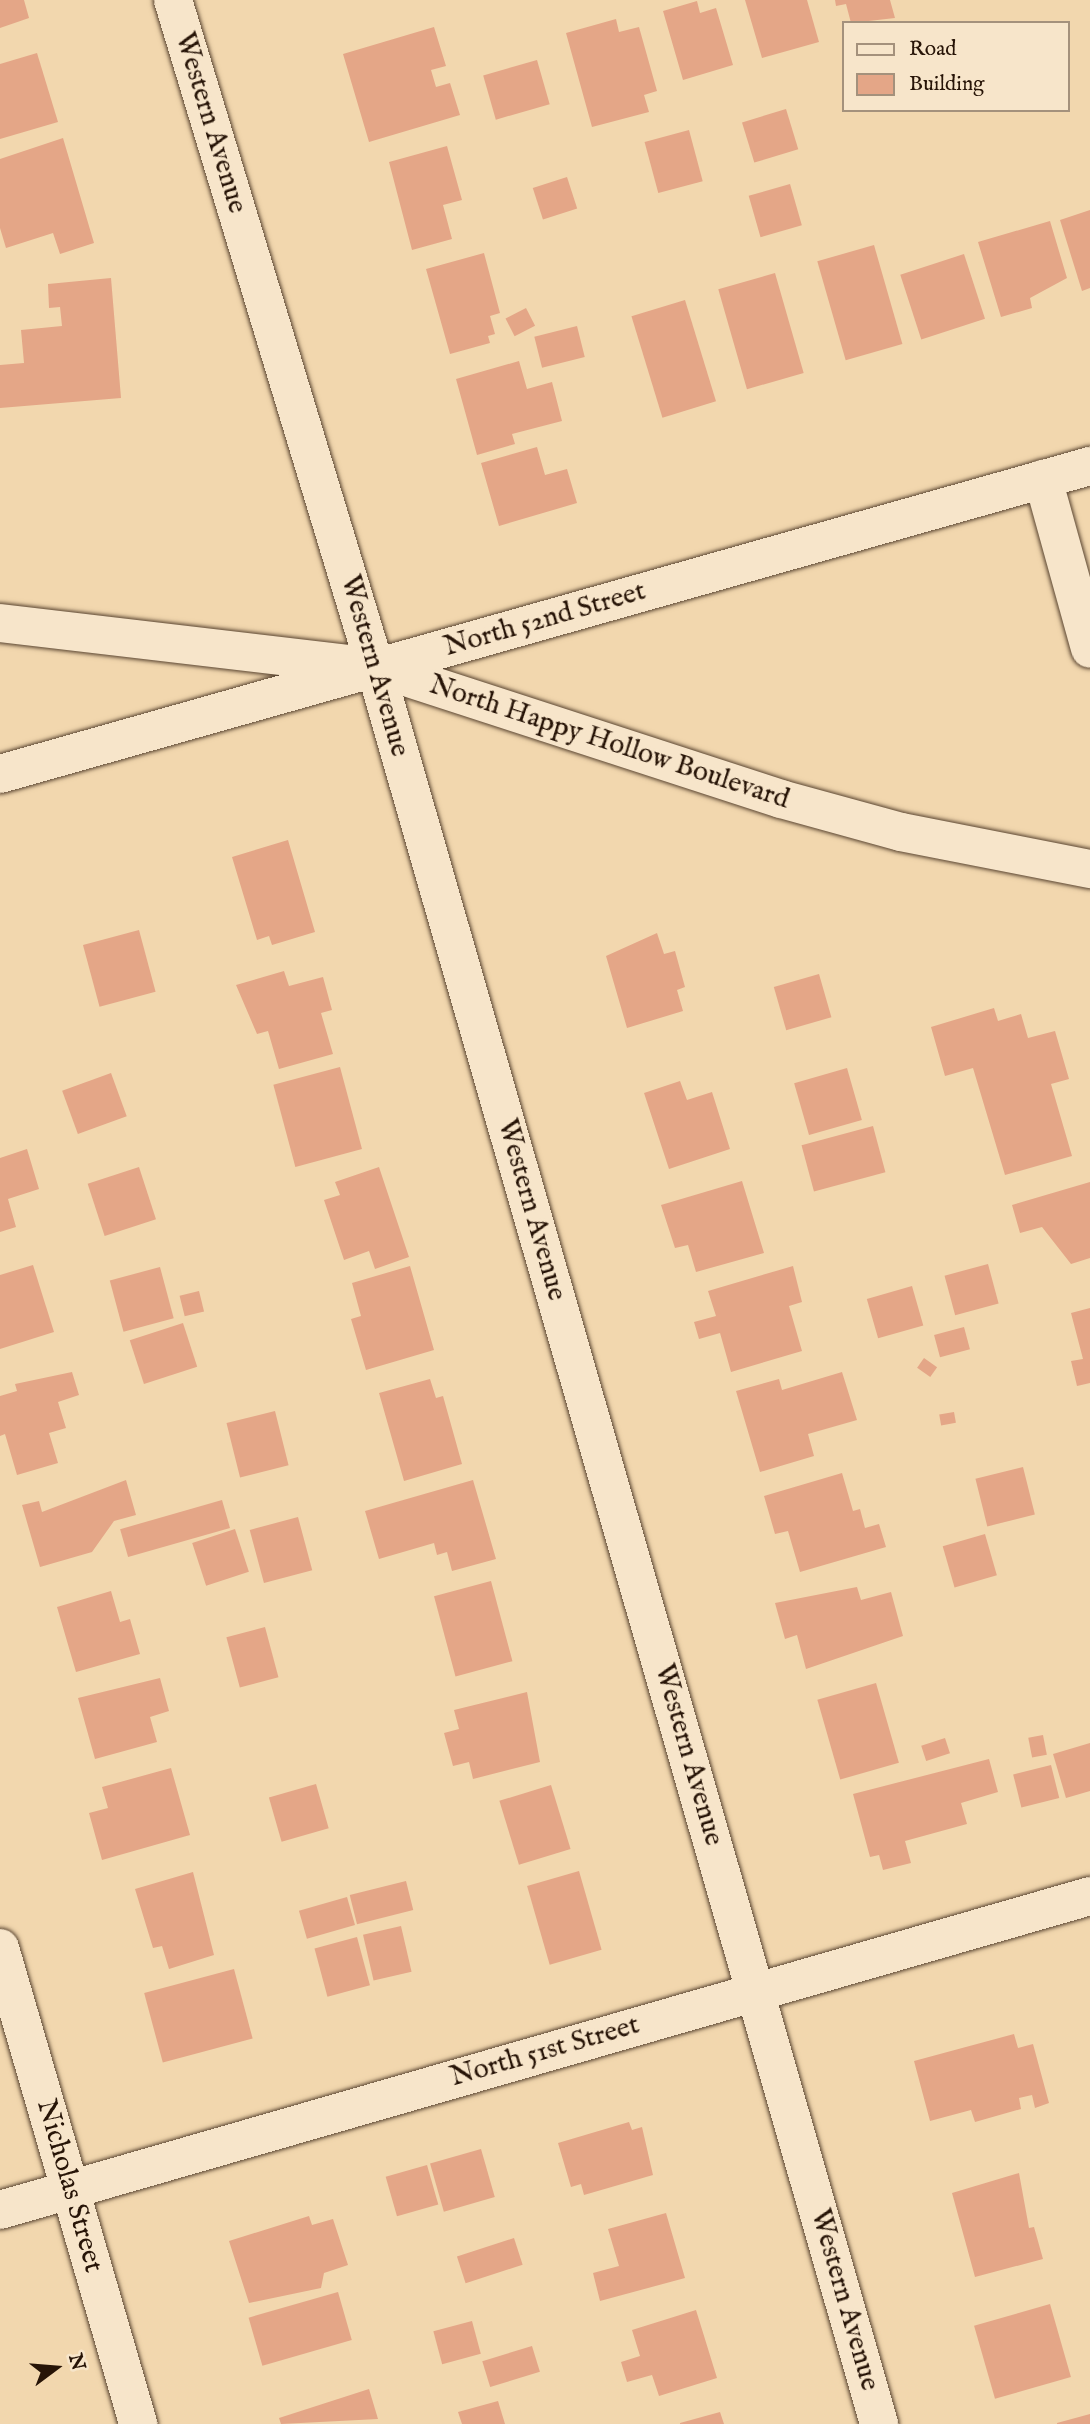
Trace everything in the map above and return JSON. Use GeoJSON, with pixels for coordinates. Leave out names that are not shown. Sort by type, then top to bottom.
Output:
{"type":"FeatureCollection","features":[{"type":"Feature","properties":{"kind":"street","name":"Western Avenue"},"geometry":{"type":"LineString","coordinates":[[176,1],[375,667],[879,2424]]}},
{"type":"Feature","properties":{"kind":"street","name":"North 52nd Street"},"geometry":{"type":"LineString","coordinates":[[0,774],[1090,466]]}},
{"type":"Feature","properties":{"kind":"street"},"geometry":{"type":"LineString","coordinates":[[1043,479],[1090,649]]}},
{"type":"Feature","properties":{"kind":"street","name":"North Happy Hollow Boulevard"},"geometry":{"type":"LineString","coordinates":[[0,623],[375,667],[781,799],[901,832],[1090,869]]}},
{"type":"Feature","properties":{"kind":"street","name":"North 51st Street"},"geometry":{"type":"LineString","coordinates":[[0,2210],[1090,1896]]}},
{"type":"Feature","properties":{"kind":"street","name":"Nicholas Street"},"geometry":{"type":"LineString","coordinates":[[0,1948],[138,2424]]}},
{"type":"Feature","properties":{"kind":"building"},"geometry":{"type":"Polygon","coordinates":[[[0,0],[24,0],[29,18],[0,28],[0,0]]]}},
{"type":"Feature","properties":{"kind":"building"},"geometry":{"type":"Polygon","coordinates":[[[745,0],[807,0],[819,42],[762,58],[745,0]]]}},
{"type":"Feature","properties":{"kind":"building"},"geometry":{"type":"Polygon","coordinates":[[[835,0],[890,0],[895,18],[850,21],[846,4],[836,6],[835,0]]]}},
{"type":"Feature","properties":{"kind":"building"},"geometry":{"type":"Polygon","coordinates":[[[697,1],[700,13],[716,8],[733,65],[683,80],[663,11],[697,1]]]}},
{"type":"Feature","properties":{"kind":"building"},"geometry":{"type":"Polygon","coordinates":[[[616,19],[619,32],[639,27],[657,91],[644,95],[649,112],[592,127],[566,33],[616,19]]]}},
{"type":"Feature","properties":{"kind":"building"},"geometry":{"type":"Polygon","coordinates":[[[434,27],[446,66],[431,70],[436,87],[450,83],[460,115],[369,142],[343,54],[434,27]]]}},
{"type":"Feature","properties":{"kind":"building"},"geometry":{"type":"Polygon","coordinates":[[[37,53],[58,122],[0,139],[0,64],[37,53]]]}},
{"type":"Feature","properties":{"kind":"building"},"geometry":{"type":"Polygon","coordinates":[[[537,60],[550,104],[496,120],[483,75],[537,60]]]}},
{"type":"Feature","properties":{"kind":"building"},"geometry":{"type":"Polygon","coordinates":[[[786,109],[798,149],[754,163],[742,122],[786,109]]]}},
{"type":"Feature","properties":{"kind":"building"},"geometry":{"type":"Polygon","coordinates":[[[689,130],[703,181],[658,193],[645,142],[689,130]]]}},
{"type":"Feature","properties":{"kind":"building"},"geometry":{"type":"Polygon","coordinates":[[[63,138],[94,243],[60,254],[53,233],[6,248],[0,228],[0,159],[63,138]]]}},
{"type":"Feature","properties":{"kind":"building"},"geometry":{"type":"Polygon","coordinates":[[[447,146],[462,200],[443,205],[452,239],[412,250],[389,162],[447,146]]]}},
{"type":"Feature","properties":{"kind":"building"},"geometry":{"type":"Polygon","coordinates":[[[567,177],[577,208],[543,220],[533,188],[567,177]]]}},
{"type":"Feature","properties":{"kind":"building"},"geometry":{"type":"Polygon","coordinates":[[[790,184],[802,225],[761,237],[749,196],[790,184]]]}},
{"type":"Feature","properties":{"kind":"building"},"geometry":{"type":"Polygon","coordinates":[[[1090,210],[1090,288],[1082,291],[1060,220],[1090,210]]]}},
{"type":"Feature","properties":{"kind":"building"},"geometry":{"type":"Polygon","coordinates":[[[1050,221],[1067,278],[1030,298],[1032,308],[1001,317],[978,242],[1050,221]]]}},
{"type":"Feature","properties":{"kind":"building"},"geometry":{"type":"Polygon","coordinates":[[[874,245],[902,344],[846,360],[817,261],[874,245]]]}},
{"type":"Feature","properties":{"kind":"building"},"geometry":{"type":"Polygon","coordinates":[[[484,253],[500,313],[490,316],[495,334],[488,336],[490,343],[450,354],[426,269],[484,253]]]}},
{"type":"Feature","properties":{"kind":"building"},"geometry":{"type":"Polygon","coordinates":[[[964,254],[985,319],[921,339],[900,275],[964,254]]]}},
{"type":"Feature","properties":{"kind":"building"},"geometry":{"type":"Polygon","coordinates":[[[775,273],[804,373],[747,389],[718,289],[775,273]]]}},
{"type":"Feature","properties":{"kind":"building"},"geometry":{"type":"Polygon","coordinates":[[[111,278],[121,398],[0,408],[0,365],[24,363],[21,330],[62,326],[60,307],[49,308],[48,284],[111,278]]]}},
{"type":"Feature","properties":{"kind":"building"},"geometry":{"type":"Polygon","coordinates":[[[685,300],[716,401],[662,418],[631,316],[685,300]]]}},
{"type":"Feature","properties":{"kind":"building"},"geometry":{"type":"Polygon","coordinates":[[[526,308],[535,326],[515,336],[506,318],[526,308]]]}},
{"type":"Feature","properties":{"kind":"building"},"geometry":{"type":"Polygon","coordinates":[[[577,326],[585,357],[542,368],[534,337],[577,326]]]}},
{"type":"Feature","properties":{"kind":"building"},"geometry":{"type":"Polygon","coordinates":[[[519,361],[527,389],[552,382],[562,421],[512,434],[515,444],[477,455],[456,379],[519,361]]]}},
{"type":"Feature","properties":{"kind":"building"},"geometry":{"type":"Polygon","coordinates":[[[537,447],[545,475],[567,469],[577,503],[499,526],[481,463],[537,447]]]}},
{"type":"Feature","properties":{"kind":"building"},"geometry":{"type":"Polygon","coordinates":[[[288,840],[315,932],[272,945],[269,936],[257,940],[232,857],[288,840]]]}},
{"type":"Feature","properties":{"kind":"building"},"geometry":{"type":"Polygon","coordinates":[[[139,930],[156,992],[100,1007],[83,945],[139,930]]]}},
{"type":"Feature","properties":{"kind":"building"},"geometry":{"type":"Polygon","coordinates":[[[657,933],[664,954],[675,951],[685,987],[677,990],[683,1011],[627,1028],[606,956],[657,933]]]}},
{"type":"Feature","properties":{"kind":"building"},"geometry":{"type":"Polygon","coordinates":[[[284,971],[289,986],[323,977],[332,1010],[321,1013],[333,1054],[279,1069],[268,1031],[257,1034],[236,985],[284,971]]]}},
{"type":"Feature","properties":{"kind":"building"},"geometry":{"type":"Polygon","coordinates":[[[819,974],[831,1017],[786,1030],[774,987],[819,974]]]}},
{"type":"Feature","properties":{"kind":"building"},"geometry":{"type":"Polygon","coordinates":[[[994,1008],[998,1021],[1021,1014],[1028,1038],[1055,1031],[1069,1079],[1051,1084],[1072,1156],[1005,1175],[973,1068],[945,1076],[931,1027],[994,1008]]]}},
{"type":"Feature","properties":{"kind":"building"},"geometry":{"type":"Polygon","coordinates":[[[340,1067],[362,1149],[295,1167],[273,1085],[340,1067]]]}},
{"type":"Feature","properties":{"kind":"building"},"geometry":{"type":"Polygon","coordinates":[[[847,1068],[862,1120],[809,1135],[794,1083],[847,1068]]]}},
{"type":"Feature","properties":{"kind":"building"},"geometry":{"type":"Polygon","coordinates":[[[111,1073],[127,1116],[78,1134],[62,1091],[111,1073]]]}},
{"type":"Feature","properties":{"kind":"building"},"geometry":{"type":"Polygon","coordinates":[[[680,1081],[687,1100],[712,1092],[730,1149],[669,1169],[644,1093],[680,1081]]]}},
{"type":"Feature","properties":{"kind":"building"},"geometry":{"type":"Polygon","coordinates":[[[873,1126],[885,1172],[814,1192],[802,1145],[873,1126]]]}},
{"type":"Feature","properties":{"kind":"building"},"geometry":{"type":"Polygon","coordinates":[[[27,1149],[39,1189],[8,1199],[16,1227],[0,1232],[0,1158],[27,1149]]]}},
{"type":"Feature","properties":{"kind":"building"},"geometry":{"type":"Polygon","coordinates":[[[139,1167],[156,1219],[105,1236],[88,1184],[139,1167]]]}},
{"type":"Feature","properties":{"kind":"building"},"geometry":{"type":"Polygon","coordinates":[[[379,1167],[409,1257],[375,1269],[369,1251],[344,1260],[324,1200],[340,1195],[335,1182],[379,1167]]]}},
{"type":"Feature","properties":{"kind":"building"},"geometry":{"type":"Polygon","coordinates":[[[742,1181],[764,1253],[696,1272],[688,1245],[675,1248],[661,1205],[742,1181]]]}},
{"type":"Feature","properties":{"kind":"building"},"geometry":{"type":"Polygon","coordinates":[[[1090,1182],[1090,1258],[1071,1264],[1042,1227],[1020,1233],[1012,1205],[1090,1182]]]}},
{"type":"Feature","properties":{"kind":"building"},"geometry":{"type":"Polygon","coordinates":[[[988,1264],[999,1304],[955,1315],[945,1276],[988,1264]]]}},
{"type":"Feature","properties":{"kind":"building"},"geometry":{"type":"Polygon","coordinates":[[[33,1265],[54,1332],[0,1349],[0,1275],[33,1265]]]}},
{"type":"Feature","properties":{"kind":"building"},"geometry":{"type":"Polygon","coordinates":[[[410,1266],[434,1350],[366,1370],[351,1319],[361,1316],[352,1283],[410,1266]]]}},
{"type":"Feature","properties":{"kind":"building"},"geometry":{"type":"Polygon","coordinates":[[[793,1266],[802,1302],[789,1306],[802,1351],[731,1372],[720,1333],[699,1339],[694,1322],[716,1316],[708,1291],[793,1266]]]}},
{"type":"Feature","properties":{"kind":"building"},"geometry":{"type":"Polygon","coordinates":[[[160,1267],[174,1318],[123,1332],[110,1280],[160,1267]]]}},
{"type":"Feature","properties":{"kind":"building"},"geometry":{"type":"Polygon","coordinates":[[[912,1286],[923,1325],[878,1338],[867,1299],[912,1286]]]}},
{"type":"Feature","properties":{"kind":"building"},"geometry":{"type":"Polygon","coordinates":[[[199,1291],[204,1311],[185,1316],[180,1296],[199,1291]]]}},
{"type":"Feature","properties":{"kind":"building"},"geometry":{"type":"Polygon","coordinates":[[[1090,1308],[1090,1383],[1077,1386],[1071,1361],[1083,1359],[1071,1313],[1090,1308]]]}},
{"type":"Feature","properties":{"kind":"building"},"geometry":{"type":"Polygon","coordinates":[[[183,1323],[197,1367],[144,1384],[130,1340],[183,1323]]]}},
{"type":"Feature","properties":{"kind":"building"},"geometry":{"type":"Polygon","coordinates":[[[964,1327],[970,1349],[940,1357],[934,1335],[964,1327]]]}},
{"type":"Feature","properties":{"kind":"building"},"geometry":{"type":"Polygon","coordinates":[[[924,1358],[937,1367],[930,1377],[917,1368],[924,1358]]]}},
{"type":"Feature","properties":{"kind":"building"},"geometry":{"type":"Polygon","coordinates":[[[72,1372],[79,1395],[58,1402],[66,1428],[49,1433],[58,1463],[17,1475],[5,1434],[0,1436],[0,1396],[17,1391],[15,1384],[72,1372]]]}},
{"type":"Feature","properties":{"kind":"building"},"geometry":{"type":"Polygon","coordinates":[[[842,1372],[857,1420],[808,1434],[814,1456],[760,1472],[736,1391],[779,1379],[782,1390],[842,1372]]]}},
{"type":"Feature","properties":{"kind":"building"},"geometry":{"type":"Polygon","coordinates":[[[430,1379],[436,1398],[443,1396],[462,1464],[404,1481],[379,1393],[430,1379]]]}},
{"type":"Feature","properties":{"kind":"building"},"geometry":{"type":"Polygon","coordinates":[[[275,1411],[289,1465],[240,1477],[226,1423],[275,1411]]]}},
{"type":"Feature","properties":{"kind":"building"},"geometry":{"type":"Polygon","coordinates":[[[954,1412],[956,1423],[941,1425],[939,1415],[954,1412]]]}},
{"type":"Feature","properties":{"kind":"building"},"geometry":{"type":"Polygon","coordinates":[[[1023,1467],[1035,1515],[987,1526],[975,1479],[1023,1467]]]}},
{"type":"Feature","properties":{"kind":"building"},"geometry":{"type":"Polygon","coordinates":[[[842,1473],[853,1511],[860,1509],[865,1528],[879,1524],[886,1547],[800,1572],[788,1531],[775,1534],[764,1496],[842,1473]]]}},
{"type":"Feature","properties":{"kind":"building"},"geometry":{"type":"Polygon","coordinates":[[[126,1480],[136,1515],[114,1521],[92,1552],[40,1567],[22,1505],[39,1501],[42,1512],[126,1480]]]}},
{"type":"Feature","properties":{"kind":"building"},"geometry":{"type":"Polygon","coordinates":[[[473,1480],[496,1559],[452,1571],[447,1552],[437,1555],[434,1543],[379,1559],[365,1511],[473,1480]]]}},
{"type":"Feature","properties":{"kind":"building"},"geometry":{"type":"Polygon","coordinates":[[[222,1500],[230,1528],[128,1557],[120,1529],[222,1500]]]}},
{"type":"Feature","properties":{"kind":"building"},"geometry":{"type":"Polygon","coordinates":[[[298,1517],[312,1570],[264,1583],[250,1530],[298,1517]]]}},
{"type":"Feature","properties":{"kind":"building"},"geometry":{"type":"Polygon","coordinates":[[[235,1529],[249,1572],[206,1586],[192,1543],[235,1529]]]}},
{"type":"Feature","properties":{"kind":"building"},"geometry":{"type":"Polygon","coordinates":[[[985,1534],[997,1575],[955,1587],[943,1546],[985,1534]]]}},
{"type":"Feature","properties":{"kind":"building"},"geometry":{"type":"Polygon","coordinates":[[[491,1581],[512,1661],[455,1676],[434,1596],[491,1581]]]}},
{"type":"Feature","properties":{"kind":"building"},"geometry":{"type":"Polygon","coordinates":[[[857,1587],[861,1600],[891,1592],[903,1636],[806,1669],[797,1635],[785,1639],[775,1603],[857,1587]]]}},
{"type":"Feature","properties":{"kind":"building"},"geometry":{"type":"Polygon","coordinates":[[[111,1591],[120,1622],[130,1619],[140,1654],[76,1672],[57,1607],[111,1591]]]}},
{"type":"Feature","properties":{"kind":"building"},"geometry":{"type":"Polygon","coordinates":[[[265,1627],[278,1677],[240,1688],[226,1637],[265,1627]]]}},
{"type":"Feature","properties":{"kind":"building"},"geometry":{"type":"Polygon","coordinates":[[[160,1678],[169,1711],[150,1717],[157,1742],[95,1759],[78,1698],[160,1678]]]}},
{"type":"Feature","properties":{"kind":"building"},"geometry":{"type":"Polygon","coordinates":[[[876,1683],[899,1763],[840,1780],[817,1700],[876,1683]]]}},
{"type":"Feature","properties":{"kind":"building"},"geometry":{"type":"Polygon","coordinates":[[[527,1692],[540,1762],[473,1779],[469,1762],[453,1766],[444,1733],[459,1729],[454,1710],[527,1692]]]}},
{"type":"Feature","properties":{"kind":"building"},"geometry":{"type":"Polygon","coordinates":[[[1043,1735],[1047,1755],[1032,1757],[1028,1738],[1043,1735]]]}},
{"type":"Feature","properties":{"kind":"building"},"geometry":{"type":"Polygon","coordinates":[[[945,1738],[950,1753],[926,1761],[921,1746],[945,1738]]]}},
{"type":"Feature","properties":{"kind":"building"},"geometry":{"type":"Polygon","coordinates":[[[1090,1743],[1090,1791],[1066,1798],[1053,1754],[1090,1743]]]}},
{"type":"Feature","properties":{"kind":"building"},"geometry":{"type":"Polygon","coordinates":[[[989,1759],[998,1792],[961,1803],[967,1824],[905,1841],[911,1863],[883,1870],[879,1855],[870,1857],[853,1794],[989,1759]]]}},
{"type":"Feature","properties":{"kind":"building"},"geometry":{"type":"Polygon","coordinates":[[[1051,1765],[1059,1798],[1021,1807],[1013,1774],[1051,1765]]]}},
{"type":"Feature","properties":{"kind":"building"},"geometry":{"type":"Polygon","coordinates":[[[171,1768],[190,1835],[102,1860],[89,1813],[108,1808],[102,1787],[171,1768]]]}},
{"type":"Feature","properties":{"kind":"building"},"geometry":{"type":"Polygon","coordinates":[[[316,1784],[329,1828],[282,1842],[269,1798],[316,1784]]]}},
{"type":"Feature","properties":{"kind":"building"},"geometry":{"type":"Polygon","coordinates":[[[551,1785],[571,1849],[519,1865],[499,1801],[551,1785]]]}},
{"type":"Feature","properties":{"kind":"building"},"geometry":{"type":"Polygon","coordinates":[[[579,1871],[602,1950],[550,1965],[527,1886],[579,1871]]]}},
{"type":"Feature","properties":{"kind":"building"},"geometry":{"type":"Polygon","coordinates":[[[193,1872],[214,1955],[169,1969],[162,1946],[153,1948],[135,1889],[193,1872]]]}},
{"type":"Feature","properties":{"kind":"building"},"geometry":{"type":"Polygon","coordinates":[[[406,1881],[413,1910],[357,1924],[350,1895],[406,1881]]]}},
{"type":"Feature","properties":{"kind":"building"},"geometry":{"type":"Polygon","coordinates":[[[347,1897],[355,1925],[307,1939],[299,1911],[347,1897]]]}},
{"type":"Feature","properties":{"kind":"building"},"geometry":{"type":"Polygon","coordinates":[[[401,1926],[412,1972],[374,1981],[363,1935],[401,1926]]]}},
{"type":"Feature","properties":{"kind":"building"},"geometry":{"type":"Polygon","coordinates":[[[357,1937],[370,1985],[327,1997],[314,1948],[357,1937]]]}},
{"type":"Feature","properties":{"kind":"building"},"geometry":{"type":"Polygon","coordinates":[[[234,1969],[253,2039],[163,2063],[144,1993],[234,1969]]]}},
{"type":"Feature","properties":{"kind":"building"},"geometry":{"type":"Polygon","coordinates":[[[1014,2034],[1018,2048],[1033,2044],[1049,2103],[1035,2108],[1032,2095],[1019,2098],[1021,2109],[975,2122],[971,2110],[930,2121],[914,2061],[1014,2034]]]}},
{"type":"Feature","properties":{"kind":"building"},"geometry":{"type":"Polygon","coordinates":[[[629,2122],[632,2130],[642,2127],[653,2175],[584,2195],[581,2184],[571,2187],[558,2143],[629,2122]]]}},
{"type":"Feature","properties":{"kind":"building"},"geometry":{"type":"Polygon","coordinates":[[[481,2149],[495,2197],[444,2212],[430,2164],[481,2149]]]}},
{"type":"Feature","properties":{"kind":"building"},"geometry":{"type":"Polygon","coordinates":[[[427,2165],[438,2204],[397,2216],[386,2177],[427,2165]]]}},
{"type":"Feature","properties":{"kind":"building"},"geometry":{"type":"Polygon","coordinates":[[[1019,2173],[1029,2228],[1034,2227],[1043,2259],[975,2277],[952,2193],[1019,2173]]]}},
{"type":"Feature","properties":{"kind":"building"},"geometry":{"type":"Polygon","coordinates":[[[666,2213],[685,2278],[600,2301],[593,2273],[619,2266],[608,2229],[666,2213]]]}},
{"type":"Feature","properties":{"kind":"building"},"geometry":{"type":"Polygon","coordinates":[[[309,2216],[312,2225],[333,2219],[348,2265],[324,2273],[321,2288],[249,2303],[229,2241],[309,2216]]]}},
{"type":"Feature","properties":{"kind":"building"},"geometry":{"type":"Polygon","coordinates":[[[514,2238],[523,2265],[466,2283],[457,2257],[514,2238]]]}},
{"type":"Feature","properties":{"kind":"building"},"geometry":{"type":"Polygon","coordinates":[[[338,2292],[352,2340],[262,2366],[249,2318],[338,2292]]]}},
{"type":"Feature","properties":{"kind":"building"},"geometry":{"type":"Polygon","coordinates":[[[1050,2304],[1071,2377],[995,2399],[974,2326],[1050,2304]]]}},
{"type":"Feature","properties":{"kind":"building"},"geometry":{"type":"Polygon","coordinates":[[[696,2310],[717,2378],[659,2396],[652,2375],[627,2382],[621,2362],[640,2356],[632,2330],[696,2310]]]}},
{"type":"Feature","properties":{"kind":"building"},"geometry":{"type":"Polygon","coordinates":[[[472,2321],[481,2354],[442,2364],[433,2331],[472,2321]]]}},
{"type":"Feature","properties":{"kind":"building"},"geometry":{"type":"Polygon","coordinates":[[[532,2346],[540,2372],[490,2387],[482,2361],[532,2346]]]}},
{"type":"Feature","properties":{"kind":"building"},"geometry":{"type":"Polygon","coordinates":[[[369,2389],[378,2419],[281,2424],[279,2418],[369,2389]]]}},
{"type":"Feature","properties":{"kind":"building"},"geometry":{"type":"Polygon","coordinates":[[[498,2401],[505,2424],[462,2424],[458,2412],[498,2401]]]}},
{"type":"Feature","properties":{"kind":"building"},"geometry":{"type":"Polygon","coordinates":[[[720,2412],[724,2424],[680,2424],[680,2423],[720,2412]]]}},
{"type":"Feature","properties":{"kind":"building"},"geometry":{"type":"Polygon","coordinates":[[[1090,2414],[1090,2424],[1057,2424],[1057,2423],[1090,2414]]]}}]}
